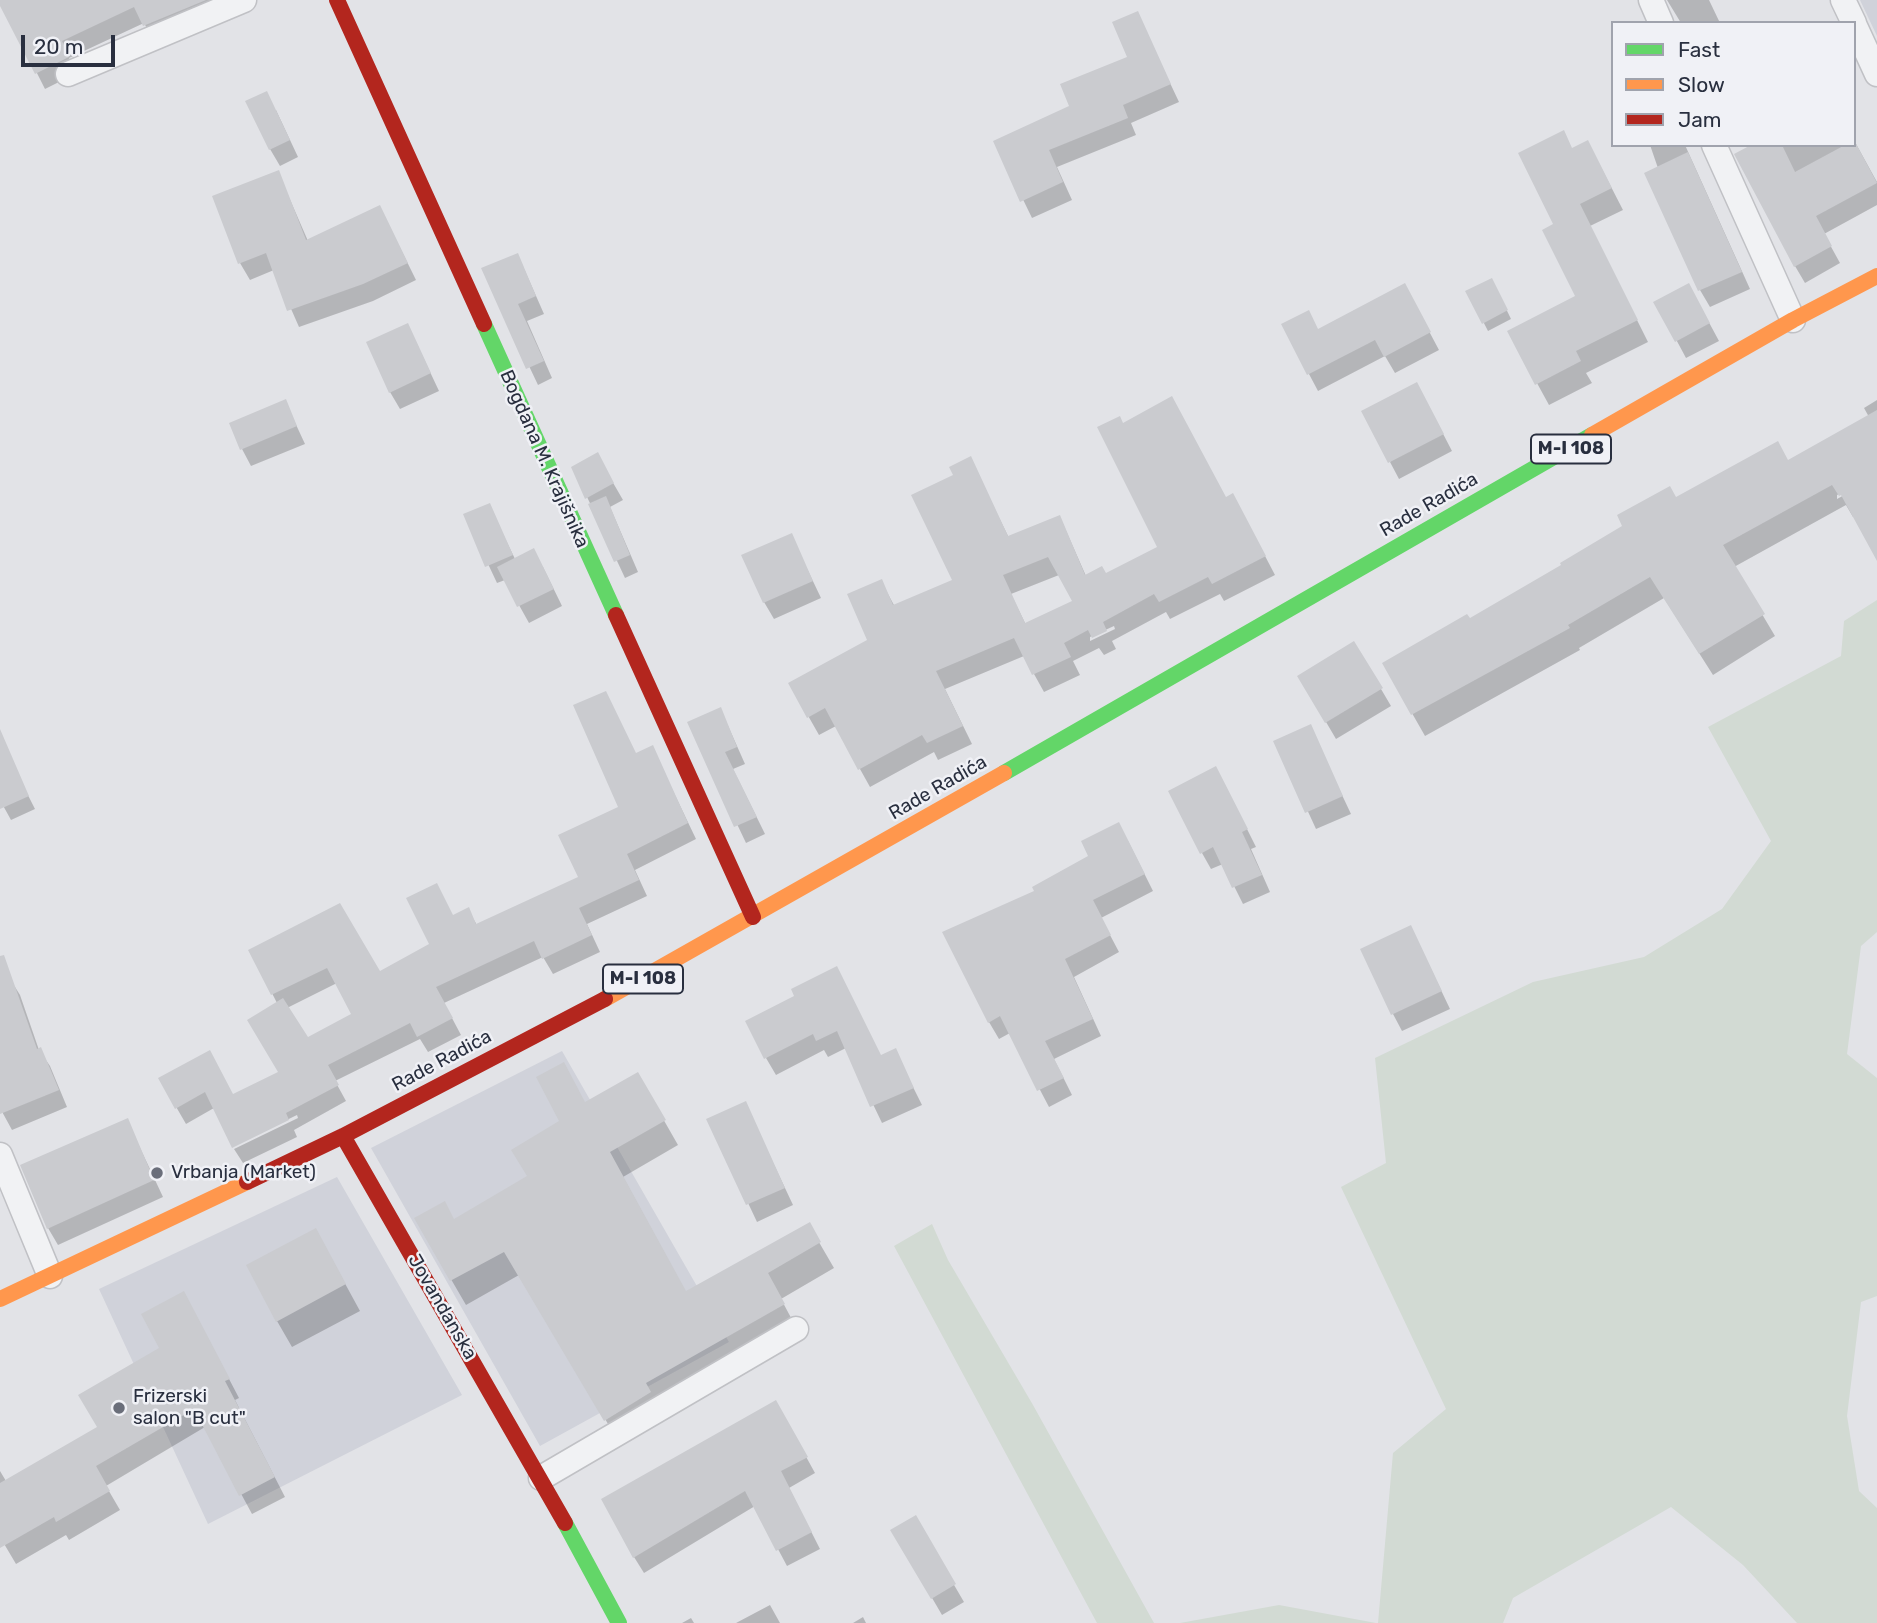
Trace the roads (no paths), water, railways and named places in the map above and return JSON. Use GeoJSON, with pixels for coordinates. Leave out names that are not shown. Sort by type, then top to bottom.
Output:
{"type":"FeatureCollection","features":[{"type":"Feature","properties":{"kind":"main road","name":"Bogdana M. Krajišnika"},"geometry":{"type":"LineString","coordinates":[[337,0],[753,917]]}},
{"type":"Feature","properties":{"kind":"main road","name":"Rade Radića"},"geometry":{"type":"LineString","coordinates":[[0,1299],[344,1136],[653,974],[1793,320],[1877,276]]}},
{"type":"Feature","properties":{"kind":"main road","name":"Jovandanska"},"geometry":{"type":"LineString","coordinates":[[344,1136],[541,1478],[619,1623]]}},
{"type":"Feature","properties":{"kind":"street"},"geometry":{"type":"LineString","coordinates":[[68,74],[244,0]]}},
{"type":"Feature","properties":{"kind":"street"},"geometry":{"type":"LineString","coordinates":[[1651,0],[1660,21]]}},
{"type":"Feature","properties":{"kind":"street"},"geometry":{"type":"LineString","coordinates":[[1843,0],[1853,21]]}},
{"type":"Feature","properties":{"kind":"street"},"geometry":{"type":"LineString","coordinates":[[1856,27],[1877,74]]}},
{"type":"Feature","properties":{"kind":"street"},"geometry":{"type":"LineString","coordinates":[[1715,147],[1793,320]]}},
{"type":"Feature","properties":{"kind":"street"},"geometry":{"type":"LineString","coordinates":[[0,1155],[50,1276]]}},
{"type":"Feature","properties":{"kind":"street"},"geometry":{"type":"LineString","coordinates":[[541,1478],[796,1329]]}},
{"type":"Feature","properties":{"kind":"place","name":"Vrbanja (Market)"},"geometry":{"type":"Point","coordinates":[157,1173]}},
{"type":"Feature","properties":{"kind":"place","name":"Frizerski salon \"B cut\""},"geometry":{"type":"Point","coordinates":[119,1408]}}]}
